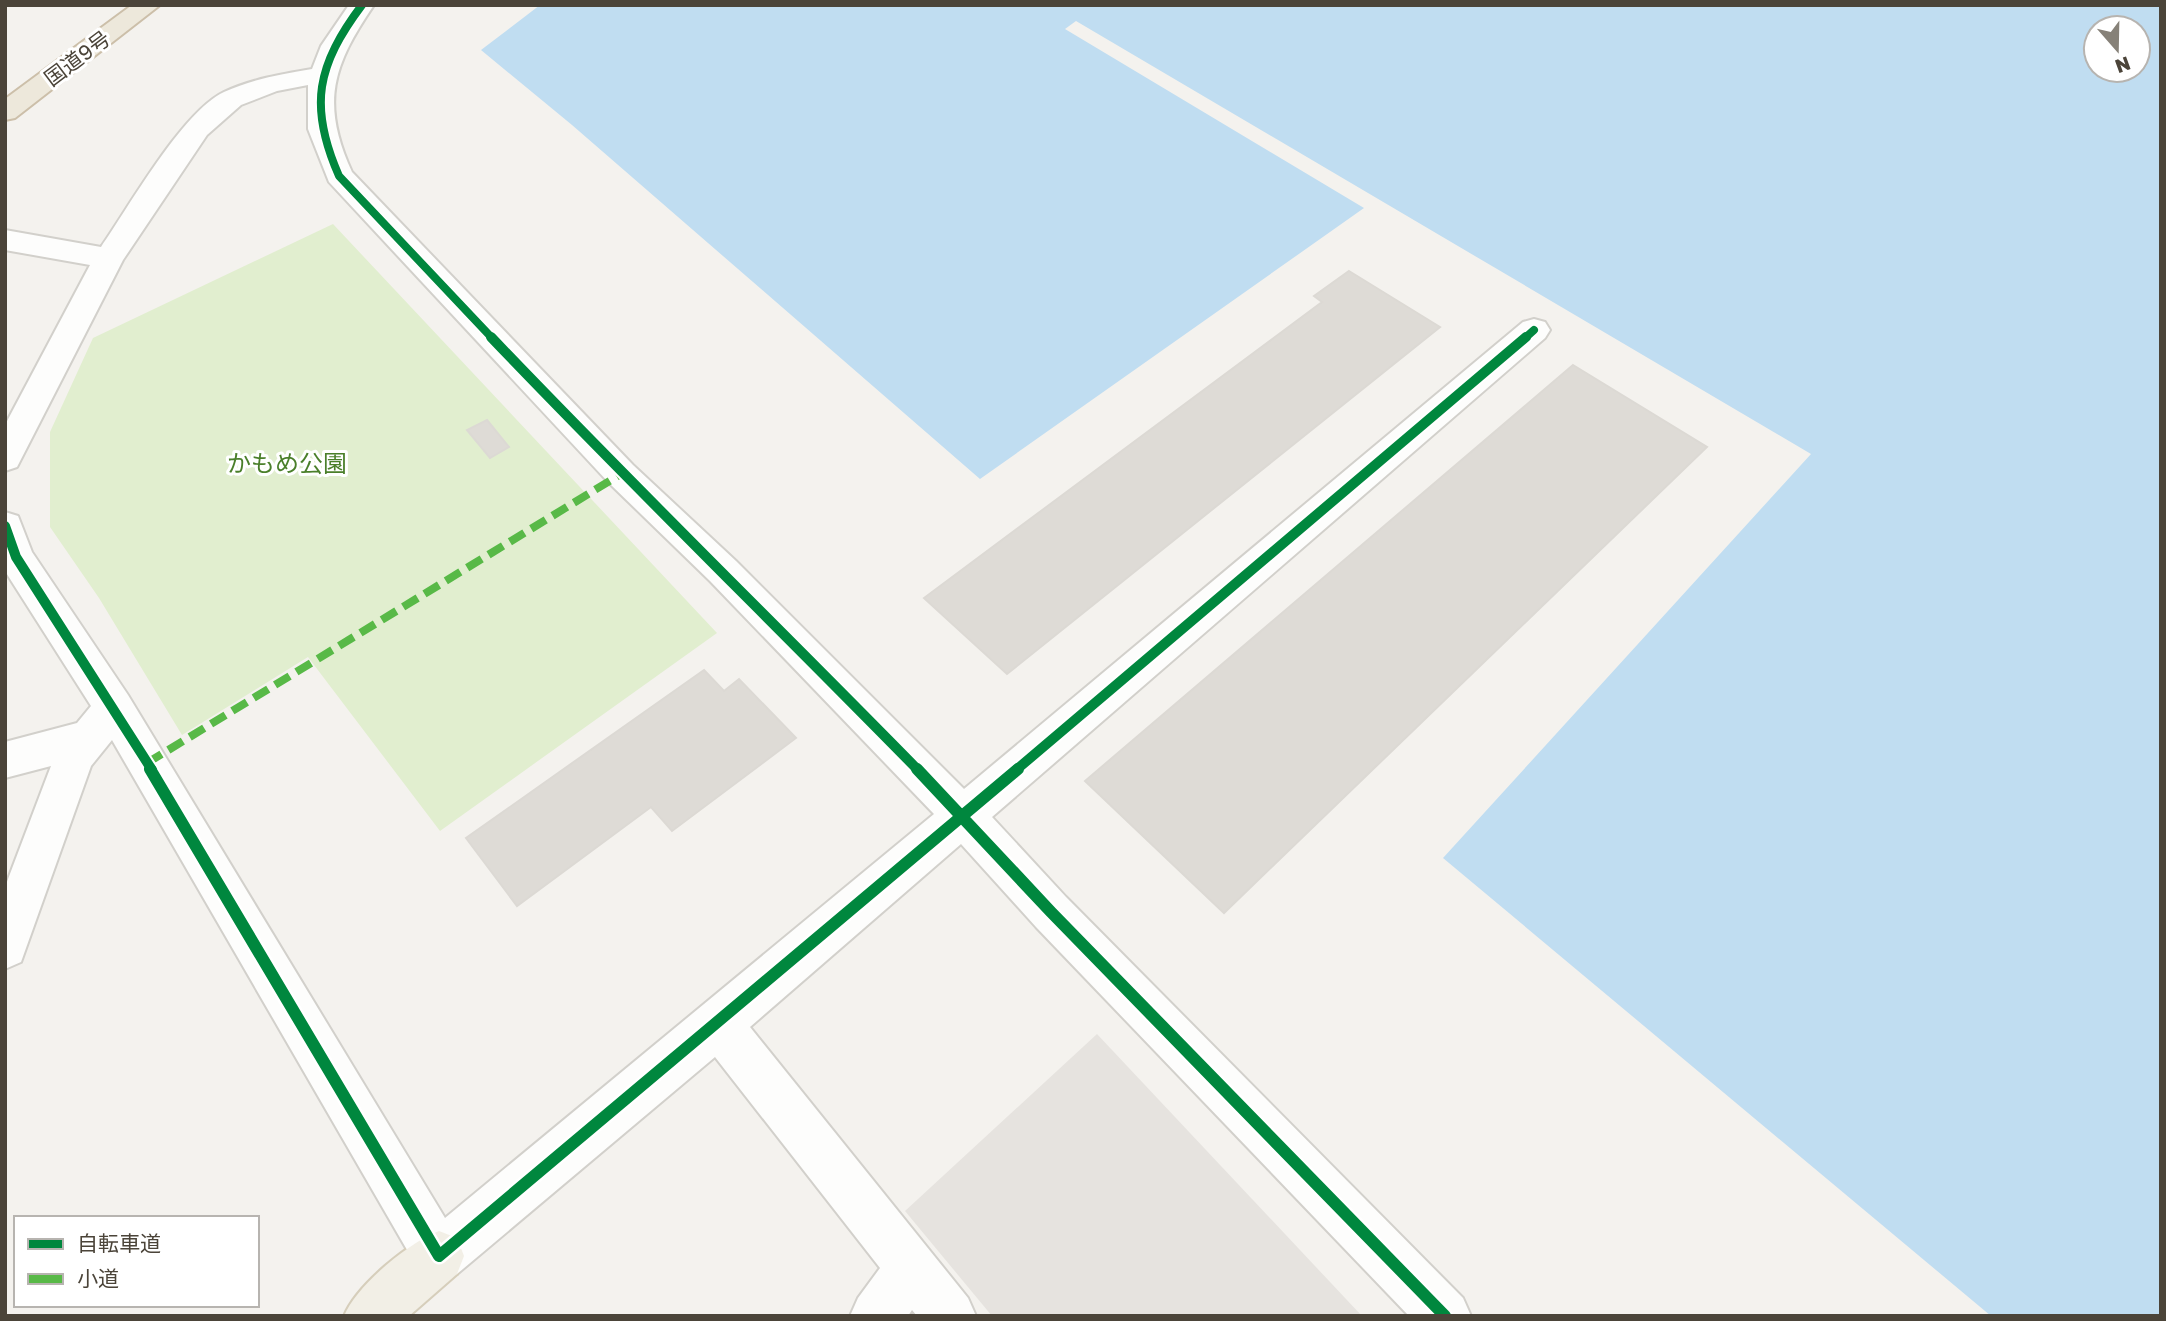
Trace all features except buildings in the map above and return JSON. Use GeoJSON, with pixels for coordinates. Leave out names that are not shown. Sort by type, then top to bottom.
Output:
{"type":"FeatureCollection","features":[{"type":"Feature","properties":{"kind":"highway","name":"国道9号"},"geometry":{"type":"LineString","coordinates":[[5,112],[148,5]]}},
{"type":"Feature","properties":{"kind":"main road"},"geometry":{"type":"LineString","coordinates":[[374,1314],[439,1256]]}},
{"type":"Feature","properties":{"kind":"street"},"geometry":{"type":"LineString","coordinates":[[362,5],[342,31],[321,75],[319,115],[324,146],[340,177],[621,474],[723,571],[962,815],[1051,912],[1445,1316]]}},
{"type":"Feature","properties":{"kind":"street"},"geometry":{"type":"LineString","coordinates":[[5,458],[110,258],[197,129],[231,99],[271,84],[321,75]]}},
{"type":"Feature","properties":{"kind":"street"},"geometry":{"type":"LineString","coordinates":[[5,240],[110,258]]}},
{"type":"Feature","properties":{"kind":"street"},"geometry":{"type":"LineString","coordinates":[[5,526],[16,556],[102,722],[439,1256],[718,1024],[1534,330]]}},
{"type":"Feature","properties":{"kind":"street"},"geometry":{"type":"LineString","coordinates":[[5,760],[102,722]]}},
{"type":"Feature","properties":{"kind":"street"},"geometry":{"type":"LineString","coordinates":[[5,947],[74,757],[102,722]]}},
{"type":"Feature","properties":{"kind":"street"},"geometry":{"type":"LineString","coordinates":[[718,1024],[950,1316]]}},
{"type":"Feature","properties":{"kind":"street"},"geometry":{"type":"LineString","coordinates":[[876,1316],[912,1268]]}},
{"type":"Feature","properties":{"kind":"green space","name":"かもめ公園"},"geometry":{"type":"Polygon","coordinates":[[[333,224],[717,633],[440,831],[308,657],[182,735],[99,598],[50,527],[50,432],[93,338],[333,224]]]}},
{"type":"Feature","properties":{"kind":"shaded area"},"geometry":{"type":"Polygon","coordinates":[[[1097,1034],[1362,1316],[992,1316],[905,1211],[1097,1034]]]}},
{"type":"Feature","properties":{"kind":"water"},"geometry":{"type":"Polygon","coordinates":[[[540,5],[2161,5],[2161,1316],[1991,1316],[1443,858],[1811,454],[1076,21],[1065,29],[1364,208],[980,479],[572,125],[481,50],[540,5]]]}},
{"type":"Feature","properties":{"kind":"marked path"},"geometry":{"type":"LineString","coordinates":[[147,763],[621,474]]}},
{"type":"Feature","properties":{"kind":"cycle path"},"geometry":{"type":"LineString","coordinates":[[362,5],[334,46],[321,87],[319,108],[322,129],[328,152],[339,176],[621,474],[723,571],[962,815],[1051,912],[1445,1316]]}},
{"type":"Feature","properties":{"kind":"cycle path"},"geometry":{"type":"LineString","coordinates":[[5,526],[16,557],[114,707],[439,1256],[718,1024],[1534,330]]}}]}
